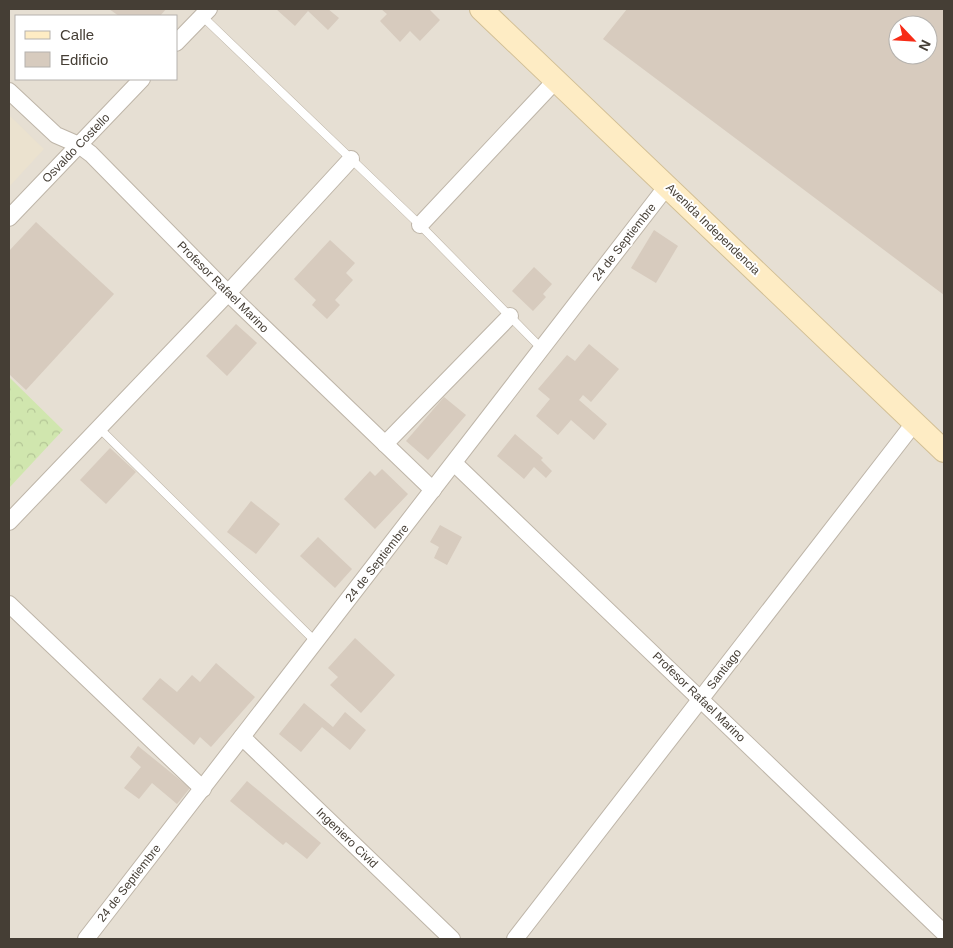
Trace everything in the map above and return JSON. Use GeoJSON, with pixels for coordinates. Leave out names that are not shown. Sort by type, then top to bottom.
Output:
{"type":"FeatureCollection","features":[{"type":"Feature","properties":{"kind":"street","name":"Avenida Independencia"},"geometry":{"type":"LineString","coordinates":[[481,9],[944,451]]}},
{"type":"Feature","properties":{"kind":"street"},"geometry":{"type":"LineString","coordinates":[[178,41],[206,12]]}},
{"type":"Feature","properties":{"kind":"street","name":"Osvaldo Costello"},"geometry":{"type":"LineString","coordinates":[[9,218],[141,80]]}},
{"type":"Feature","properties":{"kind":"street"},"geometry":{"type":"LineString","coordinates":[[420,225],[556,80]]}},
{"type":"Feature","properties":{"kind":"street","name":"Profesor Rafael Marino"},"geometry":{"type":"LineString","coordinates":[[9,91],[56,135],[79,145],[91,154],[228,293],[433,490]]}},
{"type":"Feature","properties":{"kind":"street"},"geometry":{"type":"LineString","coordinates":[[9,522],[228,293],[351,159]]}},
{"type":"Feature","properties":{"kind":"street","name":"24 de Septiembre"},"geometry":{"type":"LineString","coordinates":[[86,939],[667,186]]}},
{"type":"Feature","properties":{"kind":"street"},"geometry":{"type":"LineString","coordinates":[[385,444],[510,316]]}},
{"type":"Feature","properties":{"kind":"street","name":"Santiago"},"geometry":{"type":"LineString","coordinates":[[515,939],[915,422]]}},
{"type":"Feature","properties":{"kind":"street","name":"Profesor Rafael Marino"},"geometry":{"type":"LineString","coordinates":[[454,463],[944,932]]}},
{"type":"Feature","properties":{"kind":"street"},"geometry":{"type":"LineString","coordinates":[[9,604],[203,788]]}},
{"type":"Feature","properties":{"kind":"street","name":"Ingeniero Civid"},"geometry":{"type":"LineString","coordinates":[[242,737],[452,939]]}},
{"type":"Feature","properties":{"kind":"lane"},"geometry":{"type":"LineString","coordinates":[[206,12],[542,349]]}},
{"type":"Feature","properties":{"kind":"lane"},"geometry":{"type":"LineString","coordinates":[[99,428],[316,642]]}},
{"type":"Feature","properties":{"kind":"shaded area"},"geometry":{"type":"Polygon","coordinates":[[[9,9],[944,9],[944,939],[9,939],[9,9]]]}},
{"type":"Feature","properties":{"kind":"shaded area"},"geometry":{"type":"Polygon","coordinates":[[[9,115],[44,149],[9,187],[9,115]]]}},
{"type":"Feature","properties":{"kind":"green space"},"geometry":{"type":"Polygon","coordinates":[[[9,377],[63,430],[9,488],[9,377]]]}},
{"type":"Feature","properties":{"kind":"building"},"geometry":{"type":"Polygon","coordinates":[[[109,9],[166,9],[161,15],[118,15],[109,9]]]}},
{"type":"Feature","properties":{"kind":"building"},"geometry":{"type":"Polygon","coordinates":[[[276,9],[328,9],[339,18],[328,30],[308,11],[295,26],[276,9]]]}},
{"type":"Feature","properties":{"kind":"building"},"geometry":{"type":"Polygon","coordinates":[[[381,9],[429,9],[440,20],[420,41],[410,31],[400,42],[380,21],[387,14],[381,9]]]}},
{"type":"Feature","properties":{"kind":"building"},"geometry":{"type":"Polygon","coordinates":[[[627,9],[944,10],[944,295],[603,39],[627,9]]]}},
{"type":"Feature","properties":{"kind":"building"},"geometry":{"type":"Polygon","coordinates":[[[36,222],[114,294],[26,390],[9,374],[9,251],[36,222]]]}},
{"type":"Feature","properties":{"kind":"building"},"geometry":{"type":"Polygon","coordinates":[[[654,230],[678,246],[656,283],[631,268],[654,230]]]}},
{"type":"Feature","properties":{"kind":"building"},"geometry":{"type":"Polygon","coordinates":[[[330,240],[355,263],[346,273],[353,280],[335,300],[340,305],[327,319],[312,305],[316,300],[294,279],[330,240]]]}},
{"type":"Feature","properties":{"kind":"building"},"geometry":{"type":"Polygon","coordinates":[[[534,267],[552,284],[543,294],[546,297],[533,311],[512,291],[534,267]]]}},
{"type":"Feature","properties":{"kind":"building"},"geometry":{"type":"Polygon","coordinates":[[[236,324],[257,343],[227,376],[206,356],[236,324]]]}},
{"type":"Feature","properties":{"kind":"building"},"geometry":{"type":"Polygon","coordinates":[[[589,344],[619,369],[591,402],[583,395],[579,400],[607,424],[594,440],[571,420],[558,435],[536,416],[550,399],[538,389],[567,355],[575,361],[589,344]]]}},
{"type":"Feature","properties":{"kind":"building"},"geometry":{"type":"Polygon","coordinates":[[[444,397],[466,415],[428,460],[406,441],[444,397]]]}},
{"type":"Feature","properties":{"kind":"building"},"geometry":{"type":"Polygon","coordinates":[[[515,434],[543,458],[541,460],[552,471],[546,478],[534,467],[524,479],[497,456],[515,434]]]}},
{"type":"Feature","properties":{"kind":"building"},"geometry":{"type":"Polygon","coordinates":[[[110,448],[136,472],[106,504],[80,480],[110,448]]]}},
{"type":"Feature","properties":{"kind":"building"},"geometry":{"type":"Polygon","coordinates":[[[382,469],[408,494],[375,529],[344,499],[370,471],[375,476],[382,469]]]}},
{"type":"Feature","properties":{"kind":"building"},"geometry":{"type":"Polygon","coordinates":[[[251,501],[280,524],[256,554],[227,532],[251,501]]]}},
{"type":"Feature","properties":{"kind":"building"},"geometry":{"type":"Polygon","coordinates":[[[440,525],[462,537],[447,565],[434,558],[439,547],[430,542],[440,525]]]}},
{"type":"Feature","properties":{"kind":"building"},"geometry":{"type":"Polygon","coordinates":[[[318,537],[352,569],[335,588],[300,556],[318,537]]]}},
{"type":"Feature","properties":{"kind":"building"},"geometry":{"type":"Polygon","coordinates":[[[355,638],[395,675],[361,713],[330,685],[338,677],[328,668],[355,638]]]}},
{"type":"Feature","properties":{"kind":"building"},"geometry":{"type":"Polygon","coordinates":[[[216,663],[255,697],[211,747],[200,737],[194,745],[142,699],[160,678],[177,692],[192,675],[200,682],[216,663]]]}},
{"type":"Feature","properties":{"kind":"building"},"geometry":{"type":"Polygon","coordinates":[[[304,703],[333,727],[345,712],[366,730],[350,750],[322,727],[301,752],[279,734],[304,703]]]}},
{"type":"Feature","properties":{"kind":"building"},"geometry":{"type":"Polygon","coordinates":[[[138,746],[190,788],[177,804],[152,783],[139,799],[124,788],[141,767],[130,757],[138,746]]]}},
{"type":"Feature","properties":{"kind":"building"},"geometry":{"type":"Polygon","coordinates":[[[247,781],[321,843],[307,859],[286,842],[283,845],[230,801],[247,781]]]}}]}
